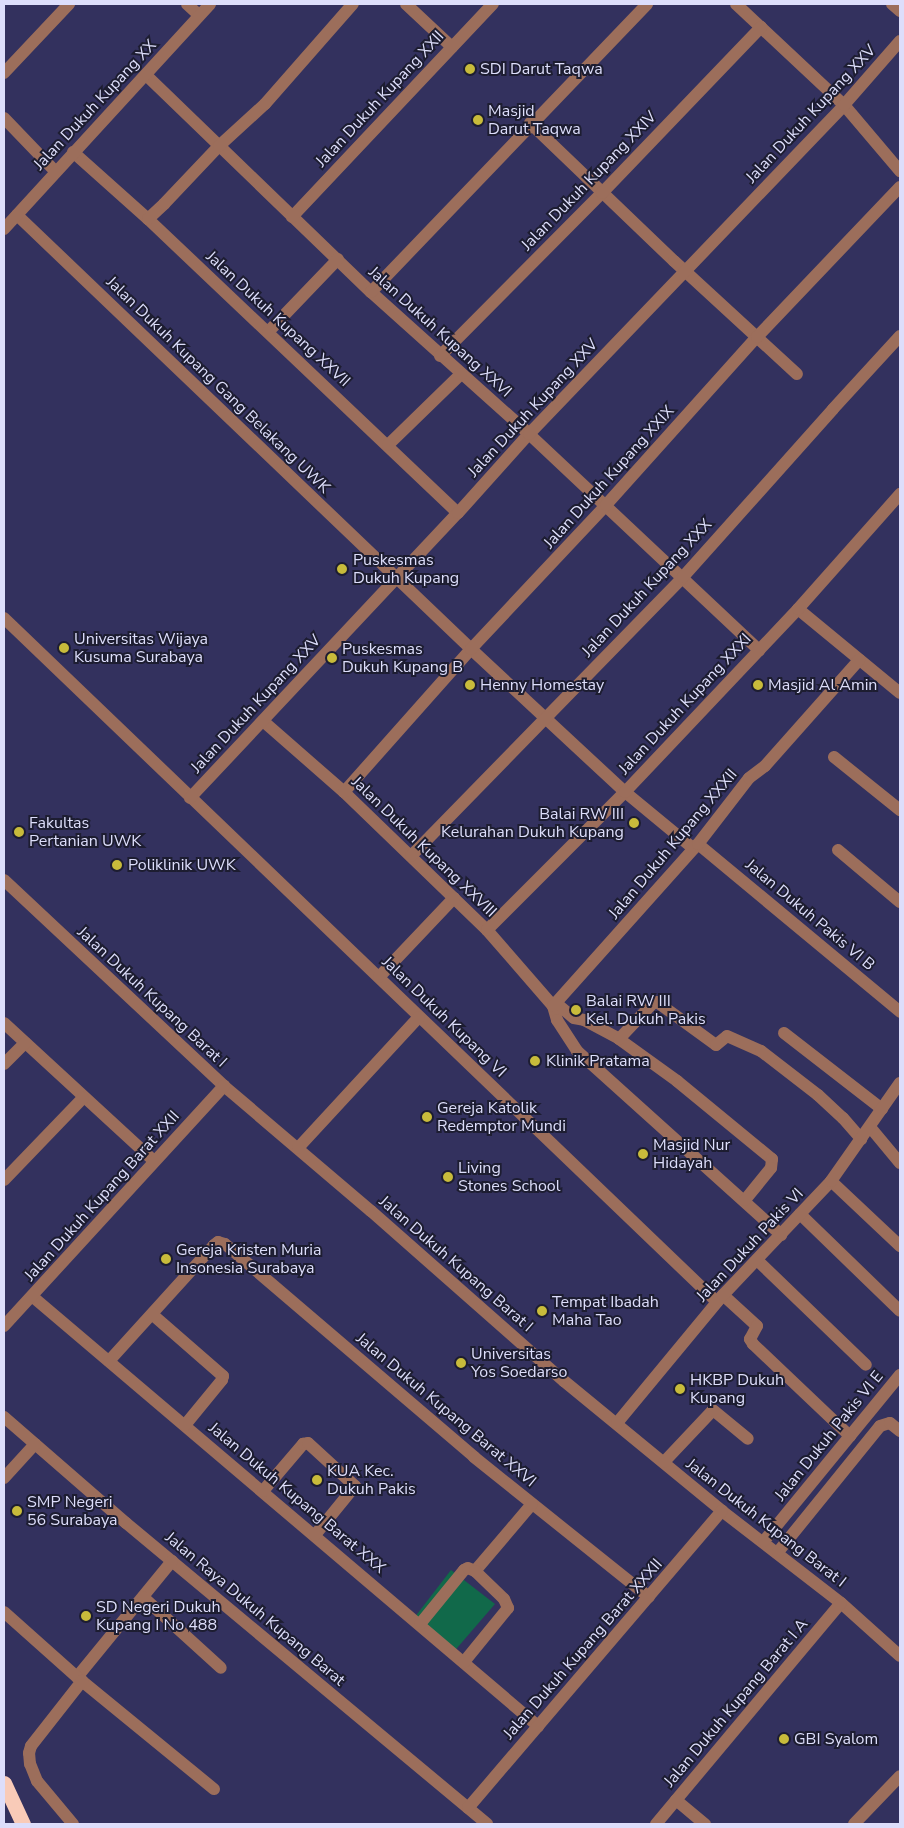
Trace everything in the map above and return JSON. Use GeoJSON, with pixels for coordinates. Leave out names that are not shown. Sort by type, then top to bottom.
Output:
{"type":"FeatureCollection","features":[{"type":"Feature","properties":{"kind":"highway"},"geometry":{"type":"LineString","coordinates":[[4,1783],[23,1824]]}},
{"type":"Feature","properties":{"kind":"street"},"geometry":{"type":"LineString","coordinates":[[4,73],[69,4]]}},
{"type":"Feature","properties":{"kind":"street"},"geometry":{"type":"LineString","coordinates":[[187,4],[199,15]]}},
{"type":"Feature","properties":{"kind":"street","name":"Jalan Dukuh Kupang XX"},"geometry":{"type":"LineString","coordinates":[[4,229],[55,171],[210,4]]}},
{"type":"Feature","properties":{"kind":"street"},"geometry":{"type":"LineString","coordinates":[[148,219],[219,146],[265,104],[353,4]]}},
{"type":"Feature","properties":{"kind":"street"},"geometry":{"type":"LineString","coordinates":[[406,4],[452,46]]}},
{"type":"Feature","properties":{"kind":"street","name":"Jalan Dukuh Kupang XXII"},"geometry":{"type":"LineString","coordinates":[[292,217],[493,4]]}},
{"type":"Feature","properties":{"kind":"street"},"geometry":{"type":"LineString","coordinates":[[371,292],[530,123],[647,4]]}},
{"type":"Feature","properties":{"kind":"street"},"geometry":{"type":"LineString","coordinates":[[736,4],[844,105],[900,171]]}},
{"type":"Feature","properties":{"kind":"street"},"geometry":{"type":"LineString","coordinates":[[892,4],[900,11]]}},
{"type":"Feature","properties":{"kind":"street","name":"Jalan Dukuh Kupang XXIV"},"geometry":{"type":"LineString","coordinates":[[440,356],[602,193],[760,27]]}},
{"type":"Feature","properties":{"kind":"street","name":"Jalan Dukuh Kupang XXV"},"geometry":{"type":"LineString","coordinates":[[190,798],[458,513],[529,434],[844,105],[900,41]]}},
{"type":"Feature","properties":{"kind":"street","name":"Jalan Dukuh Kupang XXVI"},"geometry":{"type":"LineString","coordinates":[[146,75],[371,292],[529,434],[759,650]]}},
{"type":"Feature","properties":{"kind":"street"},"geometry":{"type":"LineString","coordinates":[[4,118],[55,171]]}},
{"type":"Feature","properties":{"kind":"street"},"geometry":{"type":"LineString","coordinates":[[530,123],[686,272],[797,374]]}},
{"type":"Feature","properties":{"kind":"street","name":"Jalan Dukuh Kupang XXVII"},"geometry":{"type":"LineString","coordinates":[[73,152],[148,219],[458,513]]}},
{"type":"Feature","properties":{"kind":"street","name":"Jalan Dukuh Kupang XXIX"},"geometry":{"type":"LineString","coordinates":[[344,792],[471,649],[606,506],[757,337],[900,187]]}},
{"type":"Feature","properties":{"kind":"street","name":"Jalan Dukuh Kupang Gang Belakang UWK"},"geometry":{"type":"LineString","coordinates":[[17,215],[471,649],[546,718]]}},
{"type":"Feature","properties":{"kind":"street"},"geometry":{"type":"LineString","coordinates":[[268,332],[338,259]]}},
{"type":"Feature","properties":{"kind":"street","name":"Jalan Dukuh Kupang XXX"},"geometry":{"type":"LineString","coordinates":[[411,856],[683,578],[833,408],[900,336]]}},
{"type":"Feature","properties":{"kind":"street"},"geometry":{"type":"LineString","coordinates":[[388,445],[461,374]]}},
{"type":"Feature","properties":{"kind":"street","name":"Jalan Dukuh Kupang XXXI"},"geometry":{"type":"LineString","coordinates":[[487,930],[625,792],[798,609],[900,494]]}},
{"type":"Feature","properties":{"kind":"street"},"geometry":{"type":"LineString","coordinates":[[798,609],[900,693]]}},
{"type":"Feature","properties":{"kind":"street"},"geometry":{"type":"LineString","coordinates":[[4,618],[190,798]]}},
{"type":"Feature","properties":{"kind":"street","name":"Jalan Dukuh Kupang XXXII"},"geometry":{"type":"LineString","coordinates":[[554,1004],[696,847],[749,778],[766,766],[860,660]]}},
{"type":"Feature","properties":{"kind":"street","name":"Jalan Dukuh Pakis VI B"},"geometry":{"type":"LineString","coordinates":[[546,718],[625,792],[900,1012]]}},
{"type":"Feature","properties":{"kind":"street","name":"Jalan Dukuh Kupang XXVIII"},"geometry":{"type":"LineString","coordinates":[[263,721],[344,792],[411,856],[487,930],[554,1004]]}},
{"type":"Feature","properties":{"kind":"street"},"geometry":{"type":"LineString","coordinates":[[834,758],[900,810]]}},
{"type":"Feature","properties":{"kind":"street","name":"Jalan Dukuh Kupang VI"},"geometry":{"type":"LineString","coordinates":[[190,798],[720,1298],[757,1326],[750,1339],[753,1344],[850,1436]]}},
{"type":"Feature","properties":{"kind":"street"},"geometry":{"type":"LineString","coordinates":[[838,850],[900,902]]}},
{"type":"Feature","properties":{"kind":"street","name":"Jalan Dukuh Kupang Barat I"},"geometry":{"type":"LineString","coordinates":[[4,880],[224,1086],[298,1148],[564,1381],[722,1511],[764,1541],[841,1603],[900,1656]]}},
{"type":"Feature","properties":{"kind":"street"},"geometry":{"type":"LineString","coordinates":[[379,977],[454,898]]}},
{"type":"Feature","properties":{"kind":"street"},"geometry":{"type":"LineString","coordinates":[[620,1039],[653,1003],[657,1002],[716,1045],[727,1036],[761,1051],[818,1095],[844,1118],[861,1139]]}},
{"type":"Feature","properties":{"kind":"street"},"geometry":{"type":"LineString","coordinates":[[554,1004],[574,1018],[584,1020],[620,1039],[677,1081],[772,1158],[771,1168],[745,1200]]}},
{"type":"Feature","properties":{"kind":"street"},"geometry":{"type":"LineString","coordinates":[[554,1004],[557,1020],[576,1051],[687,1153],[745,1200],[781,1235]]}},
{"type":"Feature","properties":{"kind":"street"},"geometry":{"type":"LineString","coordinates":[[298,1148],[419,1016]]}},
{"type":"Feature","properties":{"kind":"street"},"geometry":{"type":"LineString","coordinates":[[4,1023],[154,1161]]}},
{"type":"Feature","properties":{"kind":"street"},"geometry":{"type":"LineString","coordinates":[[784,1033],[882,1109]]}},
{"type":"Feature","properties":{"kind":"street"},"geometry":{"type":"LineString","coordinates":[[4,1064],[25,1043]]}},
{"type":"Feature","properties":{"kind":"street","name":"Jalan Dukuh Pakis VI"},"geometry":{"type":"LineString","coordinates":[[617,1423],[720,1298],[831,1181],[900,1084]]}},
{"type":"Feature","properties":{"kind":"street","name":"Jalan Dukuh Kupang Barat XXII"},"geometry":{"type":"LineString","coordinates":[[4,1326],[33,1297],[154,1161],[224,1086]]}},
{"type":"Feature","properties":{"kind":"street"},"geometry":{"type":"LineString","coordinates":[[4,1180],[84,1098]]}},
{"type":"Feature","properties":{"kind":"street"},"geometry":{"type":"LineString","coordinates":[[870,1127],[900,1163]]}},
{"type":"Feature","properties":{"kind":"street"},"geometry":{"type":"LineString","coordinates":[[831,1181],[900,1246]]}},
{"type":"Feature","properties":{"kind":"street"},"geometry":{"type":"LineString","coordinates":[[800,1214],[900,1311]]}},
{"type":"Feature","properties":{"kind":"street","name":"Jalan Dukuh Kupang Barat XXVI"},"geometry":{"type":"LineString","coordinates":[[153,1315],[214,1245],[218,1242],[225,1244],[474,1457],[649,1597]]}},
{"type":"Feature","properties":{"kind":"street"},"geometry":{"type":"LineString","coordinates":[[757,1260],[866,1365]]}},
{"type":"Feature","properties":{"kind":"street","name":"Jalan Dukuh Kupang Barat XXX"},"geometry":{"type":"LineString","coordinates":[[33,1297],[538,1726]]}},
{"type":"Feature","properties":{"kind":"street"},"geometry":{"type":"LineString","coordinates":[[109,1361],[153,1315],[223,1376],[222,1380],[185,1425]]}},
{"type":"Feature","properties":{"kind":"street","name":"Jalan Dukuh Pakis VI E"},"geometry":{"type":"LineString","coordinates":[[764,1541],[900,1375]]}},
{"type":"Feature","properties":{"kind":"street"},"geometry":{"type":"LineString","coordinates":[[664,1462],[713,1410],[748,1439]]}},
{"type":"Feature","properties":{"kind":"street","name":"Jalan Raya Dukuh Kupang Barat"},"geometry":{"type":"LineString","coordinates":[[4,1417],[172,1561],[488,1824]]}},
{"type":"Feature","properties":{"kind":"street"},"geometry":{"type":"LineString","coordinates":[[778,1552],[880,1426],[890,1423],[900,1431]]}},
{"type":"Feature","properties":{"kind":"street"},"geometry":{"type":"LineString","coordinates":[[263,1491],[303,1444],[308,1443],[355,1486],[315,1535]]}},
{"type":"Feature","properties":{"kind":"street"},"geometry":{"type":"LineString","coordinates":[[4,1478],[35,1444]]}},
{"type":"Feature","properties":{"kind":"street"},"geometry":{"type":"LineString","coordinates":[[474,1571],[532,1504]]}},
{"type":"Feature","properties":{"kind":"street","name":"Jalan Dukuh Kupang Barat XXXII"},"geometry":{"type":"LineString","coordinates":[[468,1808],[722,1511]]}},
{"type":"Feature","properties":{"kind":"street"},"geometry":{"type":"LineString","coordinates":[[73,1824],[37,1781],[30,1764],[29,1753],[31,1746],[80,1679],[172,1561]]}},
{"type":"Feature","properties":{"kind":"street"},"geometry":{"type":"LineString","coordinates":[[420,1624],[464,1570],[468,1568],[474,1571],[504,1599],[508,1608],[464,1662]]}},
{"type":"Feature","properties":{"kind":"street"},"geometry":{"type":"LineString","coordinates":[[143,1597],[221,1668]]}},
{"type":"Feature","properties":{"kind":"street","name":"Jalan Dukuh Kupang Barat I A"},"geometry":{"type":"LineString","coordinates":[[656,1824],[841,1603]]}},
{"type":"Feature","properties":{"kind":"street"},"geometry":{"type":"LineString","coordinates":[[4,1612],[80,1679],[214,1788]]}},
{"type":"Feature","properties":{"kind":"street"},"geometry":{"type":"LineString","coordinates":[[854,1824],[900,1776]]}},
{"type":"Feature","properties":{"kind":"street"},"geometry":{"type":"LineString","coordinates":[[676,1800],[705,1824]]}},
{"type":"Feature","properties":{"kind":"green space"},"geometry":{"type":"Polygon","coordinates":[[[451,1570],[495,1604],[451,1655],[411,1622],[451,1570]]]}},
{"type":"Feature","properties":{"kind":"place","name":"SDI Darut Taqwa"},"geometry":{"type":"Point","coordinates":[470,69]}},
{"type":"Feature","properties":{"kind":"place","name":"Masjid Darut Taqwa"},"geometry":{"type":"Point","coordinates":[478,120]}},
{"type":"Feature","properties":{"kind":"place","name":"Puskesmas Dukuh Kupang"},"geometry":{"type":"Point","coordinates":[342,569]}},
{"type":"Feature","properties":{"kind":"place","name":"Universitas Wijaya Kusuma Surabaya"},"geometry":{"type":"Point","coordinates":[64,648]}},
{"type":"Feature","properties":{"kind":"place","name":"Puskesmas Dukuh Kupang B"},"geometry":{"type":"Point","coordinates":[332,658]}},
{"type":"Feature","properties":{"kind":"place","name":"Henny Homestay"},"geometry":{"type":"Point","coordinates":[470,685]}},
{"type":"Feature","properties":{"kind":"place","name":"Masjid Al Amin"},"geometry":{"type":"Point","coordinates":[758,685]}},
{"type":"Feature","properties":{"kind":"place","name":"Balai RW III Kelurahan Dukuh Kupang"},"geometry":{"type":"Point","coordinates":[634,823]}},
{"type":"Feature","properties":{"kind":"place","name":"Fakultas Pertanian UWK"},"geometry":{"type":"Point","coordinates":[19,832]}},
{"type":"Feature","properties":{"kind":"place","name":"Poliklinik UWK"},"geometry":{"type":"Point","coordinates":[117,865]}},
{"type":"Feature","properties":{"kind":"place","name":"Balai RW III Kel. Dukuh Pakis"},"geometry":{"type":"Point","coordinates":[576,1010]}},
{"type":"Feature","properties":{"kind":"place","name":"Klinik Pratama"},"geometry":{"type":"Point","coordinates":[535,1061]}},
{"type":"Feature","properties":{"kind":"place","name":"Gereja Katolik Redemptor Mundi"},"geometry":{"type":"Point","coordinates":[427,1117]}},
{"type":"Feature","properties":{"kind":"place","name":"Masjid Nur Hidayah"},"geometry":{"type":"Point","coordinates":[643,1154]}},
{"type":"Feature","properties":{"kind":"place","name":"Living Stones School"},"geometry":{"type":"Point","coordinates":[448,1177]}},
{"type":"Feature","properties":{"kind":"place","name":"Gereja Kristen Muria Insonesia Surabaya"},"geometry":{"type":"Point","coordinates":[166,1259]}},
{"type":"Feature","properties":{"kind":"place","name":"Tempat Ibadah Maha Tao"},"geometry":{"type":"Point","coordinates":[542,1311]}},
{"type":"Feature","properties":{"kind":"place","name":"Universitas Yos Soedarso"},"geometry":{"type":"Point","coordinates":[461,1363]}},
{"type":"Feature","properties":{"kind":"place","name":"HKBP Dukuh Kupang"},"geometry":{"type":"Point","coordinates":[680,1389]}},
{"type":"Feature","properties":{"kind":"place","name":"KUA Kec. Dukuh Pakis"},"geometry":{"type":"Point","coordinates":[317,1480]}},
{"type":"Feature","properties":{"kind":"place","name":"SMP Negeri 56 Surabaya"},"geometry":{"type":"Point","coordinates":[17,1511]}},
{"type":"Feature","properties":{"kind":"place","name":"SD Negeri Dukuh Kupang I No 488"},"geometry":{"type":"Point","coordinates":[86,1616]}},
{"type":"Feature","properties":{"kind":"place","name":"GBI Syalom"},"geometry":{"type":"Point","coordinates":[784,1739]}}]}
